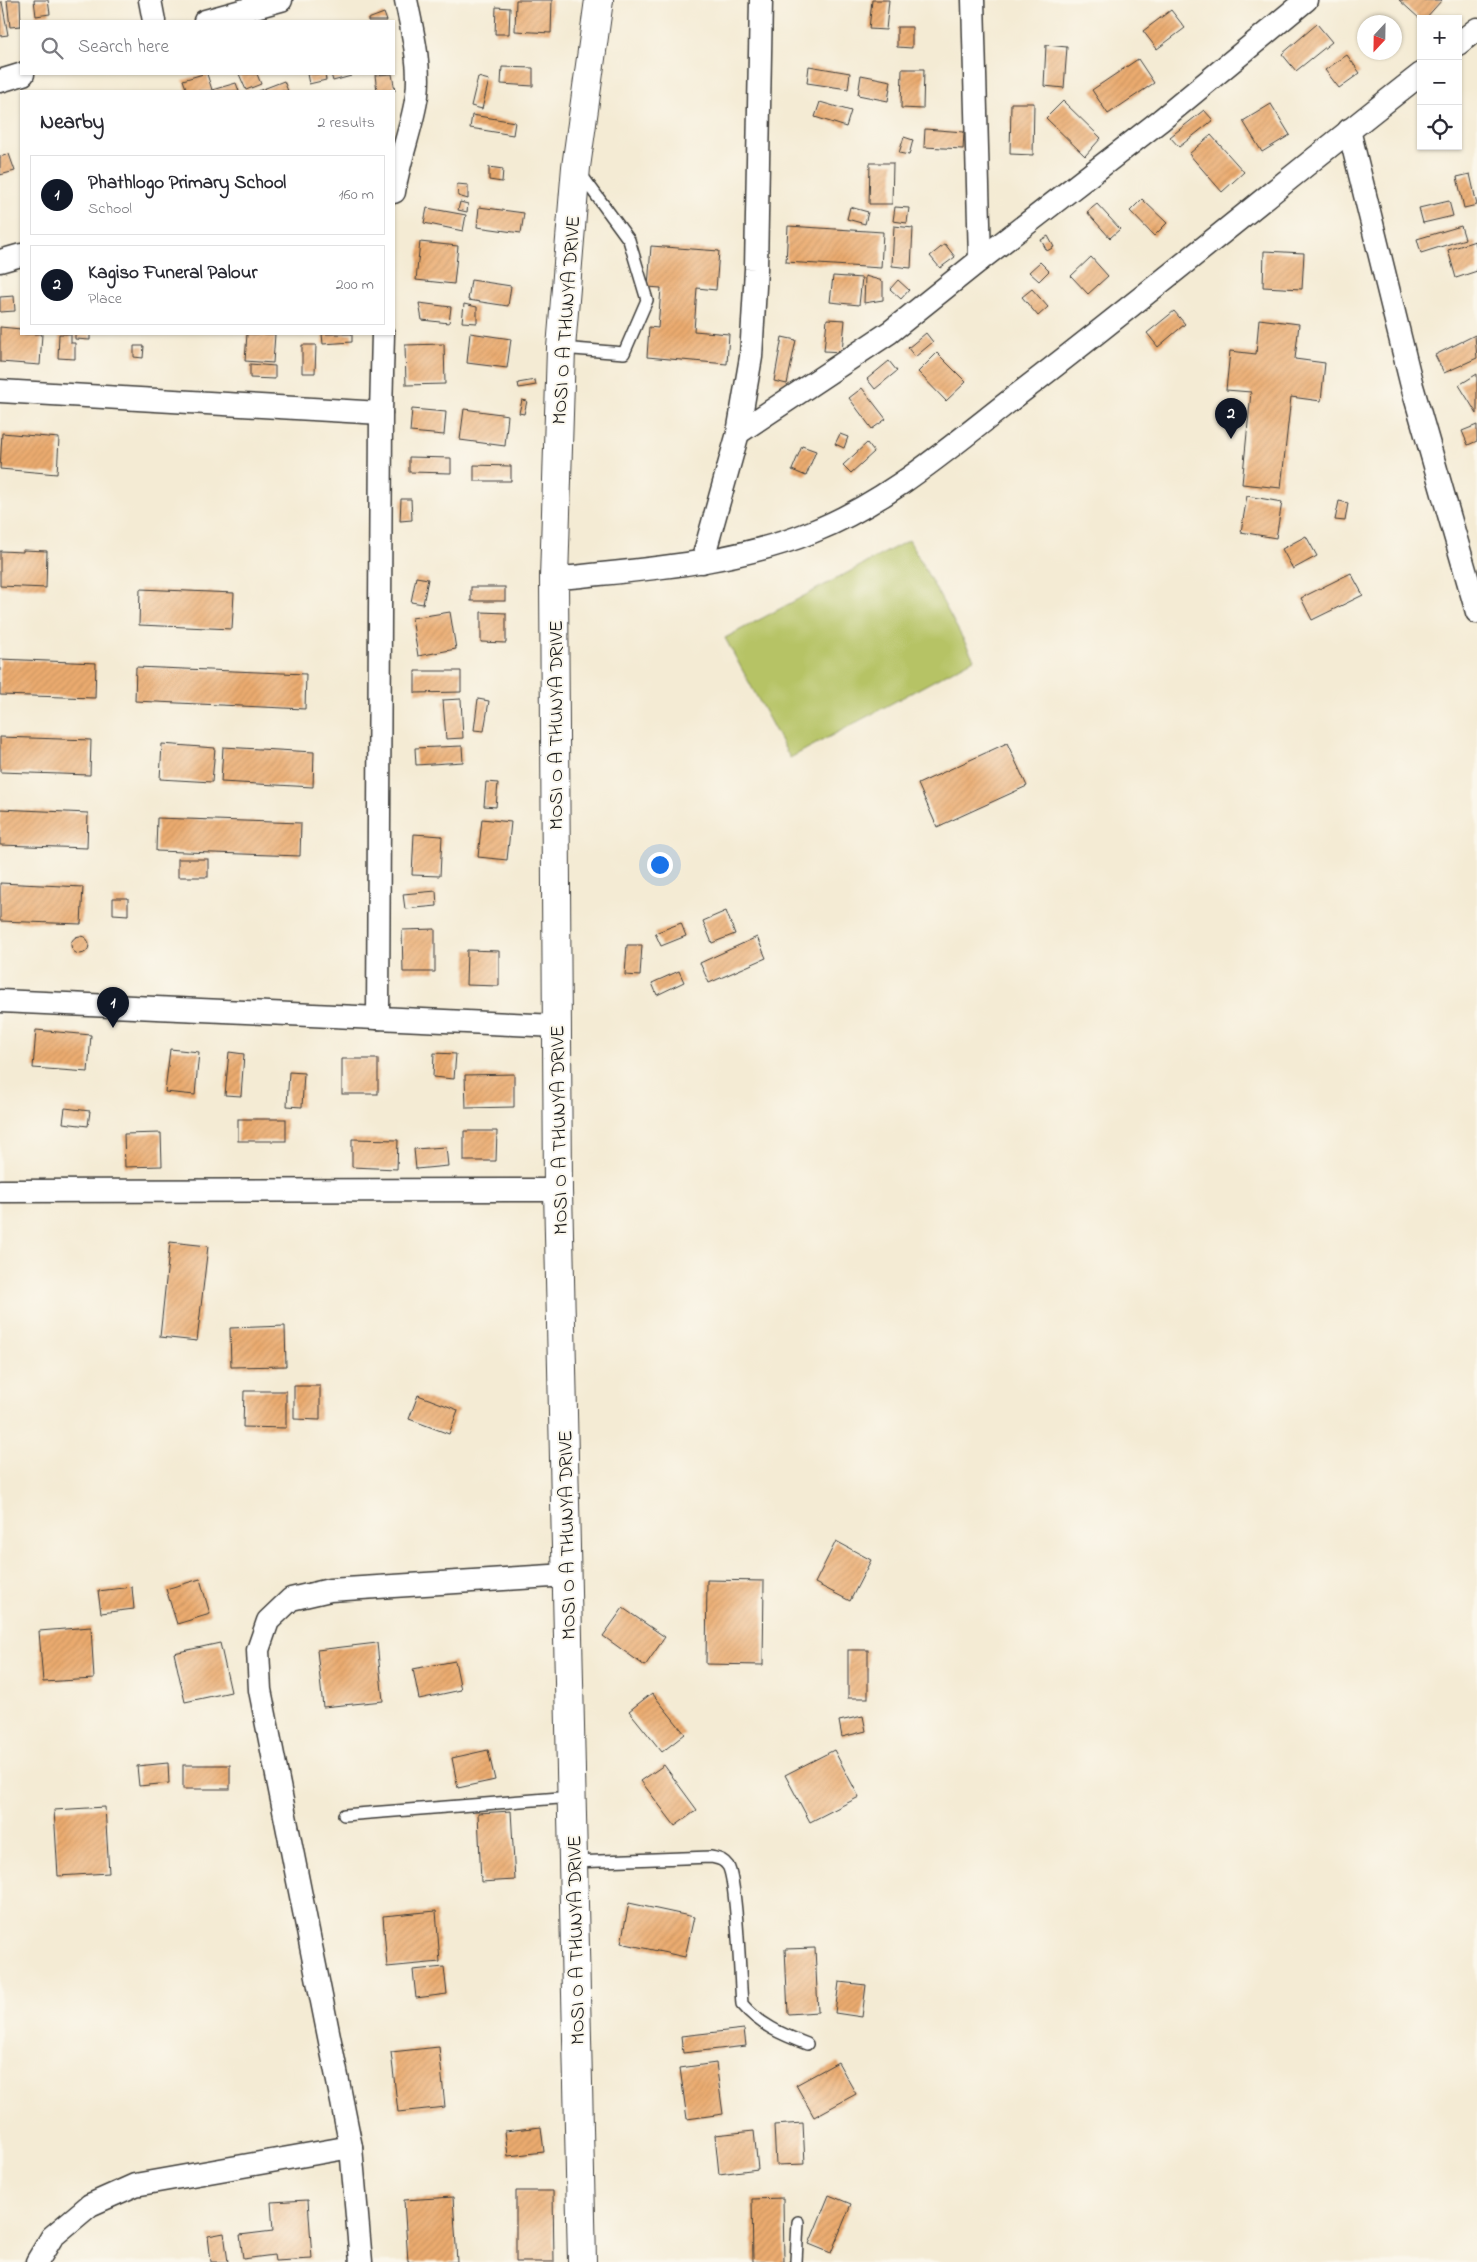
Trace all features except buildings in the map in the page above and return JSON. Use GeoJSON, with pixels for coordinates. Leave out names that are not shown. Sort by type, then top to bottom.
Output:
{"type":"FeatureCollection","features":[{"type":"Feature","properties":{"kind":"street"},"geometry":{"type":"LineString","coordinates":[[150,0],[154,20]]}},
{"type":"Feature","properties":{"kind":"street"},"geometry":{"type":"LineString","coordinates":[[209,20],[281,0]]}},
{"type":"Feature","properties":{"kind":"street"},"geometry":{"type":"LineString","coordinates":[[395,184],[410,131],[418,93],[416,52],[406,0]]}},
{"type":"Feature","properties":{"kind":"street","name":"MOSI O A THUNYA DRIVE"},"geometry":{"type":"LineString","coordinates":[[582,2262],[558,1190],[554,579],[561,348],[576,167],[599,0]]}},
{"type":"Feature","properties":{"kind":"street"},"geometry":{"type":"LineString","coordinates":[[702,562],[738,433],[751,357],[756,269],[760,0]]}},
{"type":"Feature","properties":{"kind":"street"},"geometry":{"type":"LineString","coordinates":[[973,0],[980,260]]}},
{"type":"Feature","properties":{"kind":"street"},"geometry":{"type":"LineString","coordinates":[[738,433],[890,332],[1161,120],[1306,0]]}},
{"type":"Feature","properties":{"kind":"street"},"geometry":{"type":"LineString","coordinates":[[1462,41],[1477,30]]}},
{"type":"Feature","properties":{"kind":"street"},"geometry":{"type":"LineString","coordinates":[[0,80],[20,75]]}},
{"type":"Feature","properties":{"kind":"street"},"geometry":{"type":"LineString","coordinates":[[554,579],[702,562],[743,554],[813,532],[888,492],[1141,299],[1417,77]]}},
{"type":"Feature","properties":{"kind":"street"},"geometry":{"type":"LineString","coordinates":[[1349,130],[1412,386],[1477,612]]}},
{"type":"Feature","properties":{"kind":"street"},"geometry":{"type":"LineString","coordinates":[[0,261],[20,255]]}},
{"type":"Feature","properties":{"kind":"street"},"geometry":{"type":"LineString","coordinates":[[378,1018],[383,335]]}},
{"type":"Feature","properties":{"kind":"street"},"geometry":{"type":"LineString","coordinates":[[0,391],[381,413]]}},
{"type":"Feature","properties":{"kind":"street"},"geometry":{"type":"LineString","coordinates":[[0,1001],[557,1026]]}},
{"type":"Feature","properties":{"kind":"street"},"geometry":{"type":"LineString","coordinates":[[0,1192],[558,1190]]}},
{"type":"Feature","properties":{"kind":"street"},"geometry":{"type":"LineString","coordinates":[[361,2262],[351,2147],[260,1690],[258,1650],[268,1621],[291,1599],[330,1590],[567,1574]]}},
{"type":"Feature","properties":{"kind":"street"},"geometry":{"type":"LineString","coordinates":[[37,2262],[52,2237],[90,2205],[135,2185],[351,2147]]}},
{"type":"Feature","properties":{"kind":"lane"},"geometry":{"type":"LineString","coordinates":[[561,348],[624,354],[647,300],[629,240],[576,167]]}},
{"type":"Feature","properties":{"kind":"lane"},"geometry":{"type":"LineString","coordinates":[[344,1815],[572,1797]]}},
{"type":"Feature","properties":{"kind":"lane"},"geometry":{"type":"LineString","coordinates":[[573,1862],[712,1857],[722,1860],[729,1867],[733,1889],[742,2004],[754,2018],[773,2031],[806,2044]]}},
{"type":"Feature","properties":{"kind":"lane"},"geometry":{"type":"LineString","coordinates":[[796,2262],[798,2222]]}},
{"type":"Feature","properties":{"kind":"green space"},"geometry":{"type":"Polygon","coordinates":[[[909,540],[974,659],[790,758],[725,638],[909,540]]]}},
{"type":"Feature","properties":{"kind":"place","name":"Kagiso Funeral Palour"},"geometry":{"type":"Point","coordinates":[1231,439]}},
{"type":"Feature","properties":{"kind":"place","name":"Phathlogo Primary School"},"geometry":{"type":"Point","coordinates":[113,1028]}}]}
